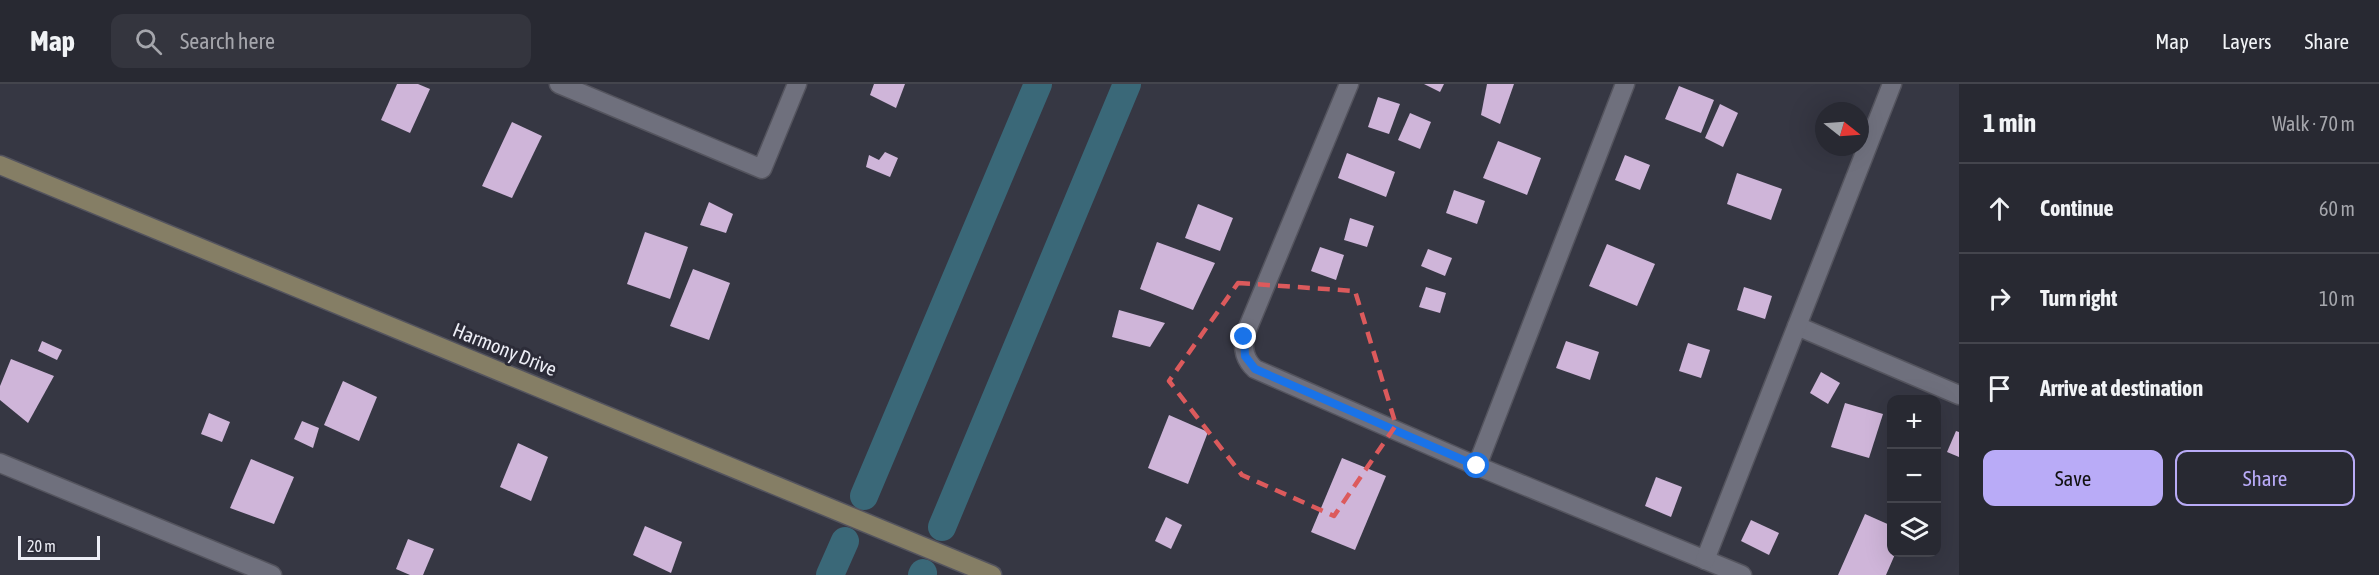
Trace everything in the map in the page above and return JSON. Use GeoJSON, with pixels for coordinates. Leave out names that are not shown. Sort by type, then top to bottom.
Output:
{"type":"FeatureCollection","features":[{"type":"Feature","properties":{"kind":"street"},"geometry":{"type":"LineString","coordinates":[[559,84],[762,169],[797,84]]}},
{"type":"Feature","properties":{"kind":"street"},"geometry":{"type":"LineString","coordinates":[[1349,84],[1244,337],[1245,356],[1255,369],[1477,466],[1742,575]]}},
{"type":"Feature","properties":{"kind":"street"},"geometry":{"type":"LineString","coordinates":[[1477,466],[1625,84]]}},
{"type":"Feature","properties":{"kind":"street"},"geometry":{"type":"LineString","coordinates":[[1705,560],[1892,84]]}},
{"type":"Feature","properties":{"kind":"street","name":"Harmony Drive"},"geometry":{"type":"LineString","coordinates":[[0,165],[992,575]]}},
{"type":"Feature","properties":{"kind":"street"},"geometry":{"type":"LineString","coordinates":[[1797,326],[1959,394]]}},
{"type":"Feature","properties":{"kind":"street"},"geometry":{"type":"LineString","coordinates":[[0,463],[272,575]]}},
{"type":"Feature","properties":{"kind":"highlighted area"},"geometry":{"type":"Polygon","coordinates":[[[1238,283],[1355,291],[1396,425],[1334,516],[1242,475],[1169,381],[1238,283]]]}},
{"type":"Feature","properties":{"kind":"building"},"geometry":{"type":"Polygon","coordinates":[[[397,84],[418,84],[430,89],[410,133],[381,120],[397,84]]]}},
{"type":"Feature","properties":{"kind":"building"},"geometry":{"type":"Polygon","coordinates":[[[874,84],[905,84],[896,108],[870,95],[874,84]]]}},
{"type":"Feature","properties":{"kind":"building"},"geometry":{"type":"Polygon","coordinates":[[[1424,84],[1444,84],[1440,92],[1424,84]]]}},
{"type":"Feature","properties":{"kind":"building"},"geometry":{"type":"Polygon","coordinates":[[[1487,84],[1514,84],[1500,124],[1481,115],[1487,84]]]}},
{"type":"Feature","properties":{"kind":"building"},"geometry":{"type":"Polygon","coordinates":[[[1679,86],[1714,100],[1701,133],[1665,119],[1679,86]]]}},
{"type":"Feature","properties":{"kind":"building"},"geometry":{"type":"Polygon","coordinates":[[[1378,97],[1400,104],[1389,134],[1368,127],[1378,97]]]}},
{"type":"Feature","properties":{"kind":"building"},"geometry":{"type":"Polygon","coordinates":[[[1720,104],[1738,113],[1723,147],[1705,138],[1720,104]]]}},
{"type":"Feature","properties":{"kind":"building"},"geometry":{"type":"Polygon","coordinates":[[[1410,113],[1431,122],[1420,149],[1398,140],[1410,113]]]}},
{"type":"Feature","properties":{"kind":"building"},"geometry":{"type":"Polygon","coordinates":[[[512,122],[542,136],[512,198],[482,186],[512,122]]]}},
{"type":"Feature","properties":{"kind":"building"},"geometry":{"type":"Polygon","coordinates":[[[1498,141],[1541,158],[1527,195],[1483,178],[1498,141]]]}},
{"type":"Feature","properties":{"kind":"building"},"geometry":{"type":"Polygon","coordinates":[[[885,152],[898,158],[890,177],[866,167],[869,155],[879,160],[885,152]]]}},
{"type":"Feature","properties":{"kind":"building"},"geometry":{"type":"Polygon","coordinates":[[[1347,153],[1395,172],[1386,197],[1338,178],[1347,153]]]}},
{"type":"Feature","properties":{"kind":"building"},"geometry":{"type":"Polygon","coordinates":[[[1625,155],[1650,165],[1640,190],[1615,180],[1625,155]]]}},
{"type":"Feature","properties":{"kind":"building"},"geometry":{"type":"Polygon","coordinates":[[[1737,173],[1782,189],[1771,220],[1727,204],[1737,173]]]}},
{"type":"Feature","properties":{"kind":"building"},"geometry":{"type":"Polygon","coordinates":[[[1454,190],[1485,201],[1477,224],[1446,213],[1454,190]]]}},
{"type":"Feature","properties":{"kind":"building"},"geometry":{"type":"Polygon","coordinates":[[[709,202],[733,214],[726,233],[700,225],[709,202]]]}},
{"type":"Feature","properties":{"kind":"building"},"geometry":{"type":"Polygon","coordinates":[[[1198,204],[1233,218],[1220,251],[1185,238],[1198,204]]]}},
{"type":"Feature","properties":{"kind":"building"},"geometry":{"type":"Polygon","coordinates":[[[1350,218],[1374,226],[1367,247],[1344,240],[1350,218]]]}},
{"type":"Feature","properties":{"kind":"building"},"geometry":{"type":"Polygon","coordinates":[[[645,232],[688,247],[670,299],[627,284],[645,232]]]}},
{"type":"Feature","properties":{"kind":"building"},"geometry":{"type":"Polygon","coordinates":[[[1157,242],[1215,263],[1193,310],[1140,289],[1157,242]]]}},
{"type":"Feature","properties":{"kind":"building"},"geometry":{"type":"Polygon","coordinates":[[[1607,244],[1655,264],[1637,306],[1589,286],[1607,244]]]}},
{"type":"Feature","properties":{"kind":"building"},"geometry":{"type":"Polygon","coordinates":[[[1320,247],[1344,255],[1336,280],[1311,271],[1320,247]]]}},
{"type":"Feature","properties":{"kind":"building"},"geometry":{"type":"Polygon","coordinates":[[[1428,249],[1452,258],[1445,276],[1421,266],[1428,249]]]}},
{"type":"Feature","properties":{"kind":"building"},"geometry":{"type":"Polygon","coordinates":[[[693,269],[730,283],[709,340],[670,326],[693,269]]]}},
{"type":"Feature","properties":{"kind":"building"},"geometry":{"type":"Polygon","coordinates":[[[1426,287],[1446,293],[1440,313],[1419,307],[1426,287]]]}},
{"type":"Feature","properties":{"kind":"building"},"geometry":{"type":"Polygon","coordinates":[[[1744,287],[1772,296],[1765,319],[1737,310],[1744,287]]]}},
{"type":"Feature","properties":{"kind":"building"},"geometry":{"type":"Polygon","coordinates":[[[1119,310],[1165,323],[1150,347],[1112,337],[1119,310]]]}},
{"type":"Feature","properties":{"kind":"building"},"geometry":{"type":"Polygon","coordinates":[[[42,341],[62,350],[57,360],[38,351],[42,341]]]}},
{"type":"Feature","properties":{"kind":"building"},"geometry":{"type":"Polygon","coordinates":[[[1566,341],[1599,352],[1590,380],[1556,368],[1566,341]]]}},
{"type":"Feature","properties":{"kind":"building"},"geometry":{"type":"Polygon","coordinates":[[[1688,343],[1710,350],[1701,378],[1679,371],[1688,343]]]}},
{"type":"Feature","properties":{"kind":"building"},"geometry":{"type":"Polygon","coordinates":[[[11,359],[54,376],[28,423],[0,400],[0,386],[11,359]]]}},
{"type":"Feature","properties":{"kind":"building"},"geometry":{"type":"Polygon","coordinates":[[[1821,372],[1840,383],[1828,404],[1810,393],[1821,372]]]}},
{"type":"Feature","properties":{"kind":"building"},"geometry":{"type":"Polygon","coordinates":[[[343,381],[377,397],[359,441],[324,425],[343,381]]]}},
{"type":"Feature","properties":{"kind":"building"},"geometry":{"type":"Polygon","coordinates":[[[1845,403],[1883,414],[1869,458],[1831,447],[1845,403]]]}},
{"type":"Feature","properties":{"kind":"building"},"geometry":{"type":"Polygon","coordinates":[[[209,413],[230,422],[222,442],[201,434],[209,413]]]}},
{"type":"Feature","properties":{"kind":"building"},"geometry":{"type":"Polygon","coordinates":[[[1169,415],[1208,432],[1188,484],[1148,468],[1169,415]]]}},
{"type":"Feature","properties":{"kind":"building"},"geometry":{"type":"Polygon","coordinates":[[[302,421],[319,428],[313,448],[294,439],[302,421]]]}},
{"type":"Feature","properties":{"kind":"building"},"geometry":{"type":"Polygon","coordinates":[[[1956,431],[1959,432],[1959,457],[1947,452],[1956,431]]]}},
{"type":"Feature","properties":{"kind":"building"},"geometry":{"type":"Polygon","coordinates":[[[518,443],[548,457],[531,501],[500,487],[518,443]]]}},
{"type":"Feature","properties":{"kind":"building"},"geometry":{"type":"Polygon","coordinates":[[[1342,458],[1386,476],[1355,550],[1311,532],[1342,458]]]}},
{"type":"Feature","properties":{"kind":"building"},"geometry":{"type":"Polygon","coordinates":[[[251,459],[294,477],[274,524],[230,508],[251,459]]]}},
{"type":"Feature","properties":{"kind":"building"},"geometry":{"type":"Polygon","coordinates":[[[1656,477],[1682,487],[1671,517],[1645,506],[1656,477]]]}},
{"type":"Feature","properties":{"kind":"building"},"geometry":{"type":"Polygon","coordinates":[[[1865,514],[1887,524],[1887,557],[1894,557],[1886,575],[1838,575],[1865,514]]]}},
{"type":"Feature","properties":{"kind":"building"},"geometry":{"type":"Polygon","coordinates":[[[1166,517],[1182,525],[1171,549],[1155,541],[1166,517]]]}},
{"type":"Feature","properties":{"kind":"building"},"geometry":{"type":"Polygon","coordinates":[[[1751,520],[1779,533],[1769,555],[1741,541],[1751,520]]]}},
{"type":"Feature","properties":{"kind":"building"},"geometry":{"type":"Polygon","coordinates":[[[645,526],[682,542],[671,573],[633,555],[645,526]]]}},
{"type":"Feature","properties":{"kind":"building"},"geometry":{"type":"Polygon","coordinates":[[[408,539],[434,549],[423,575],[410,575],[396,569],[408,539]]]}},
{"type":"Feature","properties":{"kind":"waterway"},"geometry":{"type":"LineString","coordinates":[[864,496],[1038,84]]}},
{"type":"Feature","properties":{"kind":"waterway"},"geometry":{"type":"LineString","coordinates":[[942,527],[1127,84]]}},
{"type":"Feature","properties":{"kind":"waterway"},"geometry":{"type":"LineString","coordinates":[[830,575],[845,541]]}},
{"type":"Feature","properties":{"kind":"route"},"geometry":{"type":"LineString","coordinates":[[1244,337],[1245,356],[1255,369],[1477,466]]}}]}
